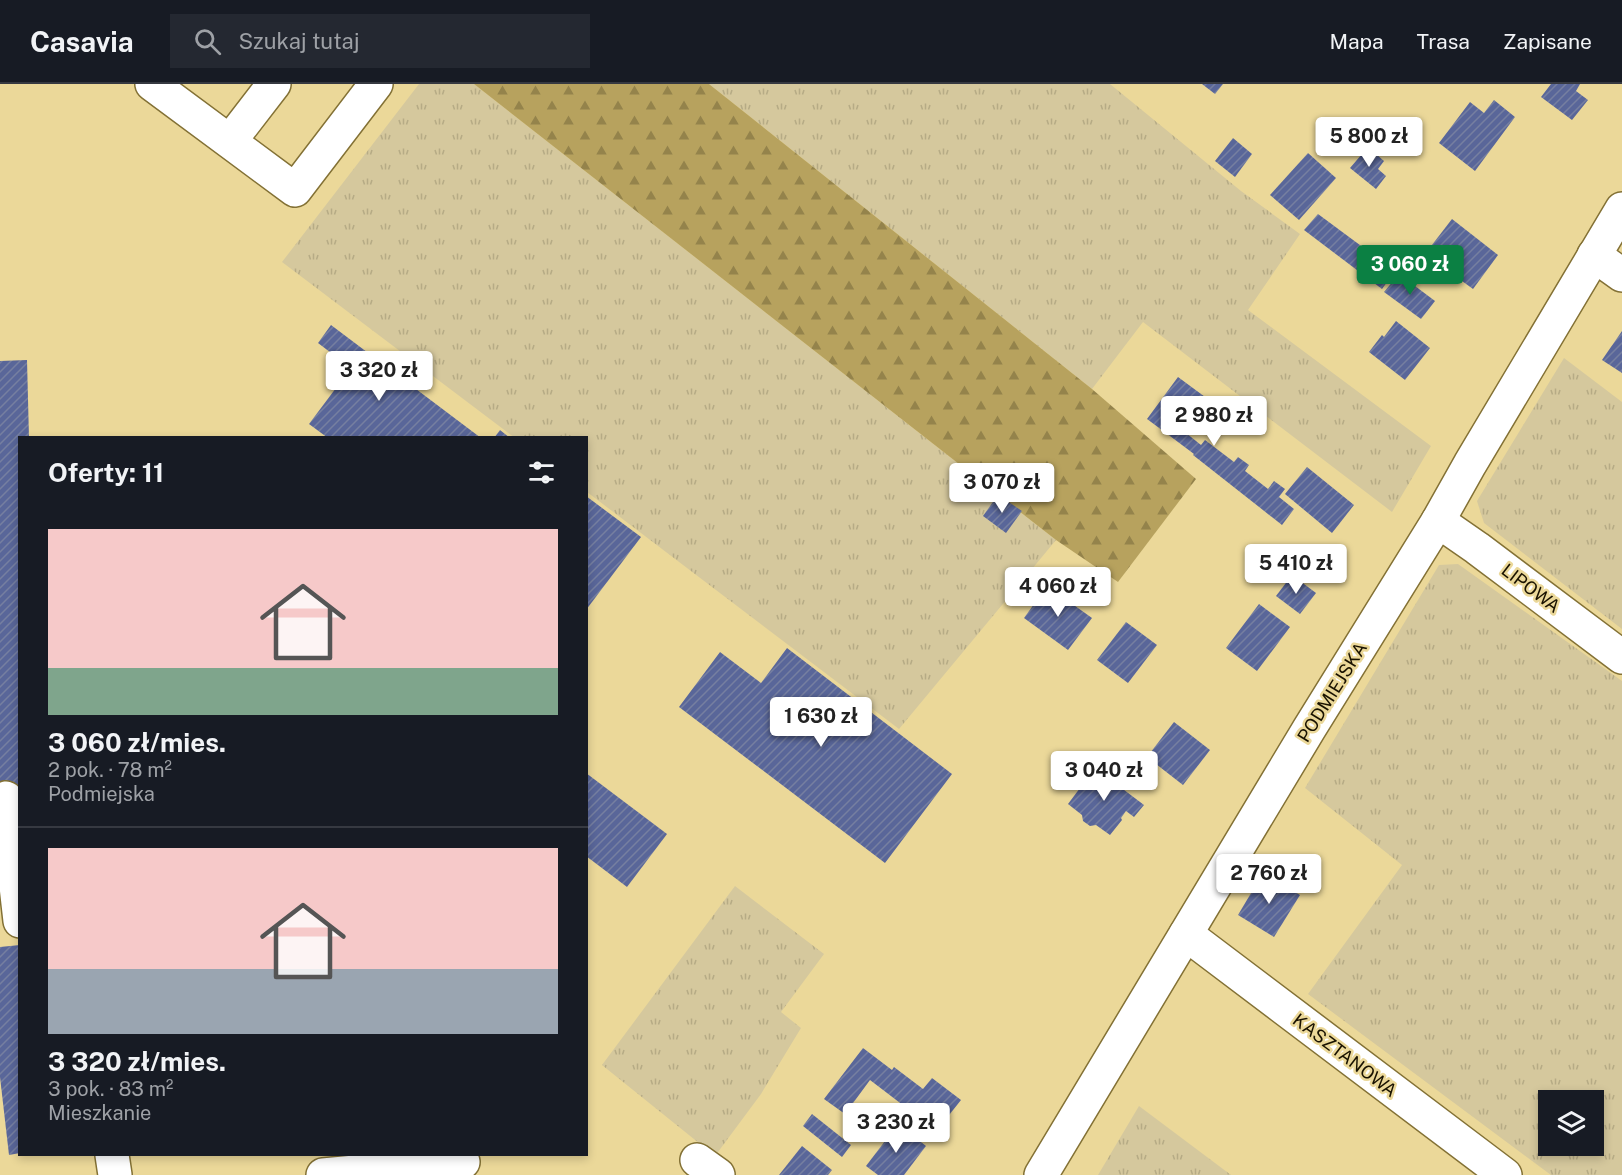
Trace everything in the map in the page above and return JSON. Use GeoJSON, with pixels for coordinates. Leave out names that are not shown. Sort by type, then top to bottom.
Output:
{"type":"FeatureCollection","features":[{"type":"Feature","properties":{"kind":"street"},"geometry":{"type":"LineString","coordinates":[[152,84],[295,190],[376,84]]}},
{"type":"Feature","properties":{"kind":"street"},"geometry":{"type":"LineString","coordinates":[[230,141],[274,84]]}},
{"type":"Feature","properties":{"kind":"street","name":"PODMIEJSKA"},"geometry":{"type":"LineString","coordinates":[[1041,1175],[1438,521],[1622,209]]}},
{"type":"Feature","properties":{"kind":"street"},"geometry":{"type":"LineString","coordinates":[[1594,255],[1622,275]]}},
{"type":"Feature","properties":{"kind":"street","name":"LIPOWA"},"geometry":{"type":"LineString","coordinates":[[1438,521],[1486,554],[1622,657]]}},
{"type":"Feature","properties":{"kind":"street"},"geometry":{"type":"LineString","coordinates":[[6,798],[18,889]]}},
{"type":"Feature","properties":{"kind":"street","name":"KASZTANOWA"},"geometry":{"type":"LineString","coordinates":[[1186,934],[1505,1175]]}},
{"type":"Feature","properties":{"kind":"street"},"geometry":{"type":"LineString","coordinates":[[112,1156],[115,1175]]}},
{"type":"Feature","properties":{"kind":"street"},"geometry":{"type":"LineString","coordinates":[[323,1175],[448,1160]]}},
{"type":"Feature","properties":{"kind":"green space"},"geometry":{"type":"Polygon","coordinates":[[[419,84],[474,84],[1056,540],[899,729],[588,493],[588,436],[512,436],[282,262],[419,84]]]}},
{"type":"Feature","properties":{"kind":"green space"},"geometry":{"type":"Polygon","coordinates":[[[474,84],[709,84],[1092,389],[1196,479],[1118,582],[1056,540],[474,84]]]}},
{"type":"Feature","properties":{"kind":"green space"},"geometry":{"type":"Polygon","coordinates":[[[709,84],[1110,84],[1241,191],[1300,234],[1248,310],[1431,446],[1392,512],[1143,322],[1092,389],[709,84]]]}},
{"type":"Feature","properties":{"kind":"green space"},"geometry":{"type":"Polygon","coordinates":[[[1564,358],[1622,402],[1622,629],[1484,523],[1477,501],[1564,358]]]}},
{"type":"Feature","properties":{"kind":"green space"},"geometry":{"type":"Polygon","coordinates":[[[1458,564],[1622,681],[1622,1175],[1551,1175],[1308,994],[1402,865],[1305,788],[1439,565],[1458,564]]]}},
{"type":"Feature","properties":{"kind":"green space"},"geometry":{"type":"Polygon","coordinates":[[[735,886],[824,954],[781,1012],[801,1028],[761,1094],[715,1156],[602,1065],[735,886]]]}},
{"type":"Feature","properties":{"kind":"green space"},"geometry":{"type":"Polygon","coordinates":[[[1139,1106],[1231,1175],[1098,1175],[1139,1106]]]}},
{"type":"Feature","properties":{"kind":"building"},"geometry":{"type":"Polygon","coordinates":[[[1202,84],[1223,84],[1215,94],[1202,84]]]}},
{"type":"Feature","properties":{"kind":"building"},"geometry":{"type":"Polygon","coordinates":[[[1551,84],[1580,84],[1576,91],[1588,100],[1572,120],[1541,97],[1551,84]]]}},
{"type":"Feature","properties":{"kind":"building"},"geometry":{"type":"Polygon","coordinates":[[[1494,100],[1515,117],[1475,171],[1439,143],[1470,102],[1484,113],[1494,100]]]}},
{"type":"Feature","properties":{"kind":"building"},"geometry":{"type":"Polygon","coordinates":[[[1233,138],[1252,154],[1235,177],[1215,161],[1233,138]]]}},
{"type":"Feature","properties":{"kind":"building"},"geometry":{"type":"Polygon","coordinates":[[[1368,147],[1384,161],[1378,169],[1386,176],[1376,189],[1350,168],[1368,147]]]}},
{"type":"Feature","properties":{"kind":"building"},"geometry":{"type":"Polygon","coordinates":[[[1308,153],[1336,178],[1299,220],[1270,195],[1308,153]]]}},
{"type":"Feature","properties":{"kind":"building"},"geometry":{"type":"Polygon","coordinates":[[[1318,214],[1395,271],[1382,289],[1304,230],[1318,214]]]}},
{"type":"Feature","properties":{"kind":"building"},"geometry":{"type":"Polygon","coordinates":[[[1452,219],[1498,255],[1473,289],[1425,254],[1452,219]]]}},
{"type":"Feature","properties":{"kind":"building"},"geometry":{"type":"Polygon","coordinates":[[[1399,274],[1435,301],[1421,319],[1384,292],[1399,274]]]}},
{"type":"Feature","properties":{"kind":"building"},"geometry":{"type":"Polygon","coordinates":[[[1396,321],[1430,348],[1405,380],[1369,352],[1396,321]]]}},
{"type":"Feature","properties":{"kind":"building"},"geometry":{"type":"Polygon","coordinates":[[[331,325],[478,436],[325,436],[309,424],[351,368],[318,343],[331,325]]]}},
{"type":"Feature","properties":{"kind":"building"},"geometry":{"type":"Polygon","coordinates":[[[1622,331],[1622,373],[1602,360],[1622,331]]]}},
{"type":"Feature","properties":{"kind":"building"},"geometry":{"type":"Polygon","coordinates":[[[27,360],[29,436],[18,436],[18,798],[0,798],[0,361],[27,360]]]}},
{"type":"Feature","properties":{"kind":"building"},"geometry":{"type":"Polygon","coordinates":[[[1178,377],[1220,408],[1207,425],[1193,414],[1181,429],[1201,445],[1205,440],[1234,462],[1238,457],[1249,465],[1245,471],[1268,489],[1274,481],[1285,489],[1279,497],[1294,509],[1282,525],[1147,419],[1178,377]]]}},
{"type":"Feature","properties":{"kind":"building"},"geometry":{"type":"Polygon","coordinates":[[[500,430],[508,436],[496,436],[500,430]]]}},
{"type":"Feature","properties":{"kind":"building"},"geometry":{"type":"Polygon","coordinates":[[[1307,467],[1354,505],[1332,533],[1285,494],[1307,467]]]}},
{"type":"Feature","properties":{"kind":"building"},"geometry":{"type":"Polygon","coordinates":[[[998,495],[1022,511],[1006,533],[983,516],[998,495]]]}},
{"type":"Feature","properties":{"kind":"building"},"geometry":{"type":"Polygon","coordinates":[[[588,497],[641,537],[588,607],[588,497]]]}},
{"type":"Feature","properties":{"kind":"building"},"geometry":{"type":"Polygon","coordinates":[[[1292,575],[1316,593],[1300,614],[1276,596],[1292,575]]]}},
{"type":"Feature","properties":{"kind":"building"},"geometry":{"type":"Polygon","coordinates":[[[1047,586],[1092,618],[1068,650],[1024,618],[1047,586]]]}},
{"type":"Feature","properties":{"kind":"building"},"geometry":{"type":"Polygon","coordinates":[[[1259,604],[1290,627],[1257,671],[1226,648],[1259,604]]]}},
{"type":"Feature","properties":{"kind":"building"},"geometry":{"type":"Polygon","coordinates":[[[1126,622],[1157,645],[1128,683],[1097,660],[1126,622]]]}},
{"type":"Feature","properties":{"kind":"building"},"geometry":{"type":"Polygon","coordinates":[[[787,648],[952,774],[885,863],[679,707],[720,652],[761,683],[787,648]]]}},
{"type":"Feature","properties":{"kind":"building"},"geometry":{"type":"Polygon","coordinates":[[[1174,722],[1210,750],[1183,785],[1147,757],[1174,722]]]}},
{"type":"Feature","properties":{"kind":"building"},"geometry":{"type":"Polygon","coordinates":[[[1095,768],[1144,805],[1134,817],[1126,811],[1110,835],[1096,825],[1090,826],[1083,821],[1082,815],[1068,804],[1095,768]]]}},
{"type":"Feature","properties":{"kind":"building"},"geometry":{"type":"Polygon","coordinates":[[[588,775],[667,834],[627,887],[588,858],[588,775]]]}},
{"type":"Feature","properties":{"kind":"building"},"geometry":{"type":"Polygon","coordinates":[[[1263,873],[1300,895],[1274,937],[1238,915],[1263,873]]]}},
{"type":"Feature","properties":{"kind":"building"},"geometry":{"type":"Polygon","coordinates":[[[18,945],[18,1153],[9,1155],[0,1077],[0,947],[18,945]]]}},
{"type":"Feature","properties":{"kind":"building"},"geometry":{"type":"Polygon","coordinates":[[[863,1048],[892,1070],[894,1067],[923,1089],[932,1078],[961,1100],[935,1133],[870,1080],[845,1114],[824,1099],[863,1048]]]}},
{"type":"Feature","properties":{"kind":"building"},"geometry":{"type":"Polygon","coordinates":[[[812,1114],[851,1145],[842,1157],[803,1126],[812,1114]]]}},
{"type":"Feature","properties":{"kind":"building"},"geometry":{"type":"Polygon","coordinates":[[[898,1124],[926,1146],[904,1175],[878,1175],[866,1166],[898,1124]]]}},
{"type":"Feature","properties":{"kind":"building"},"geometry":{"type":"Polygon","coordinates":[[[802,1146],[832,1170],[828,1175],[779,1175],[802,1146]]]}}]}
